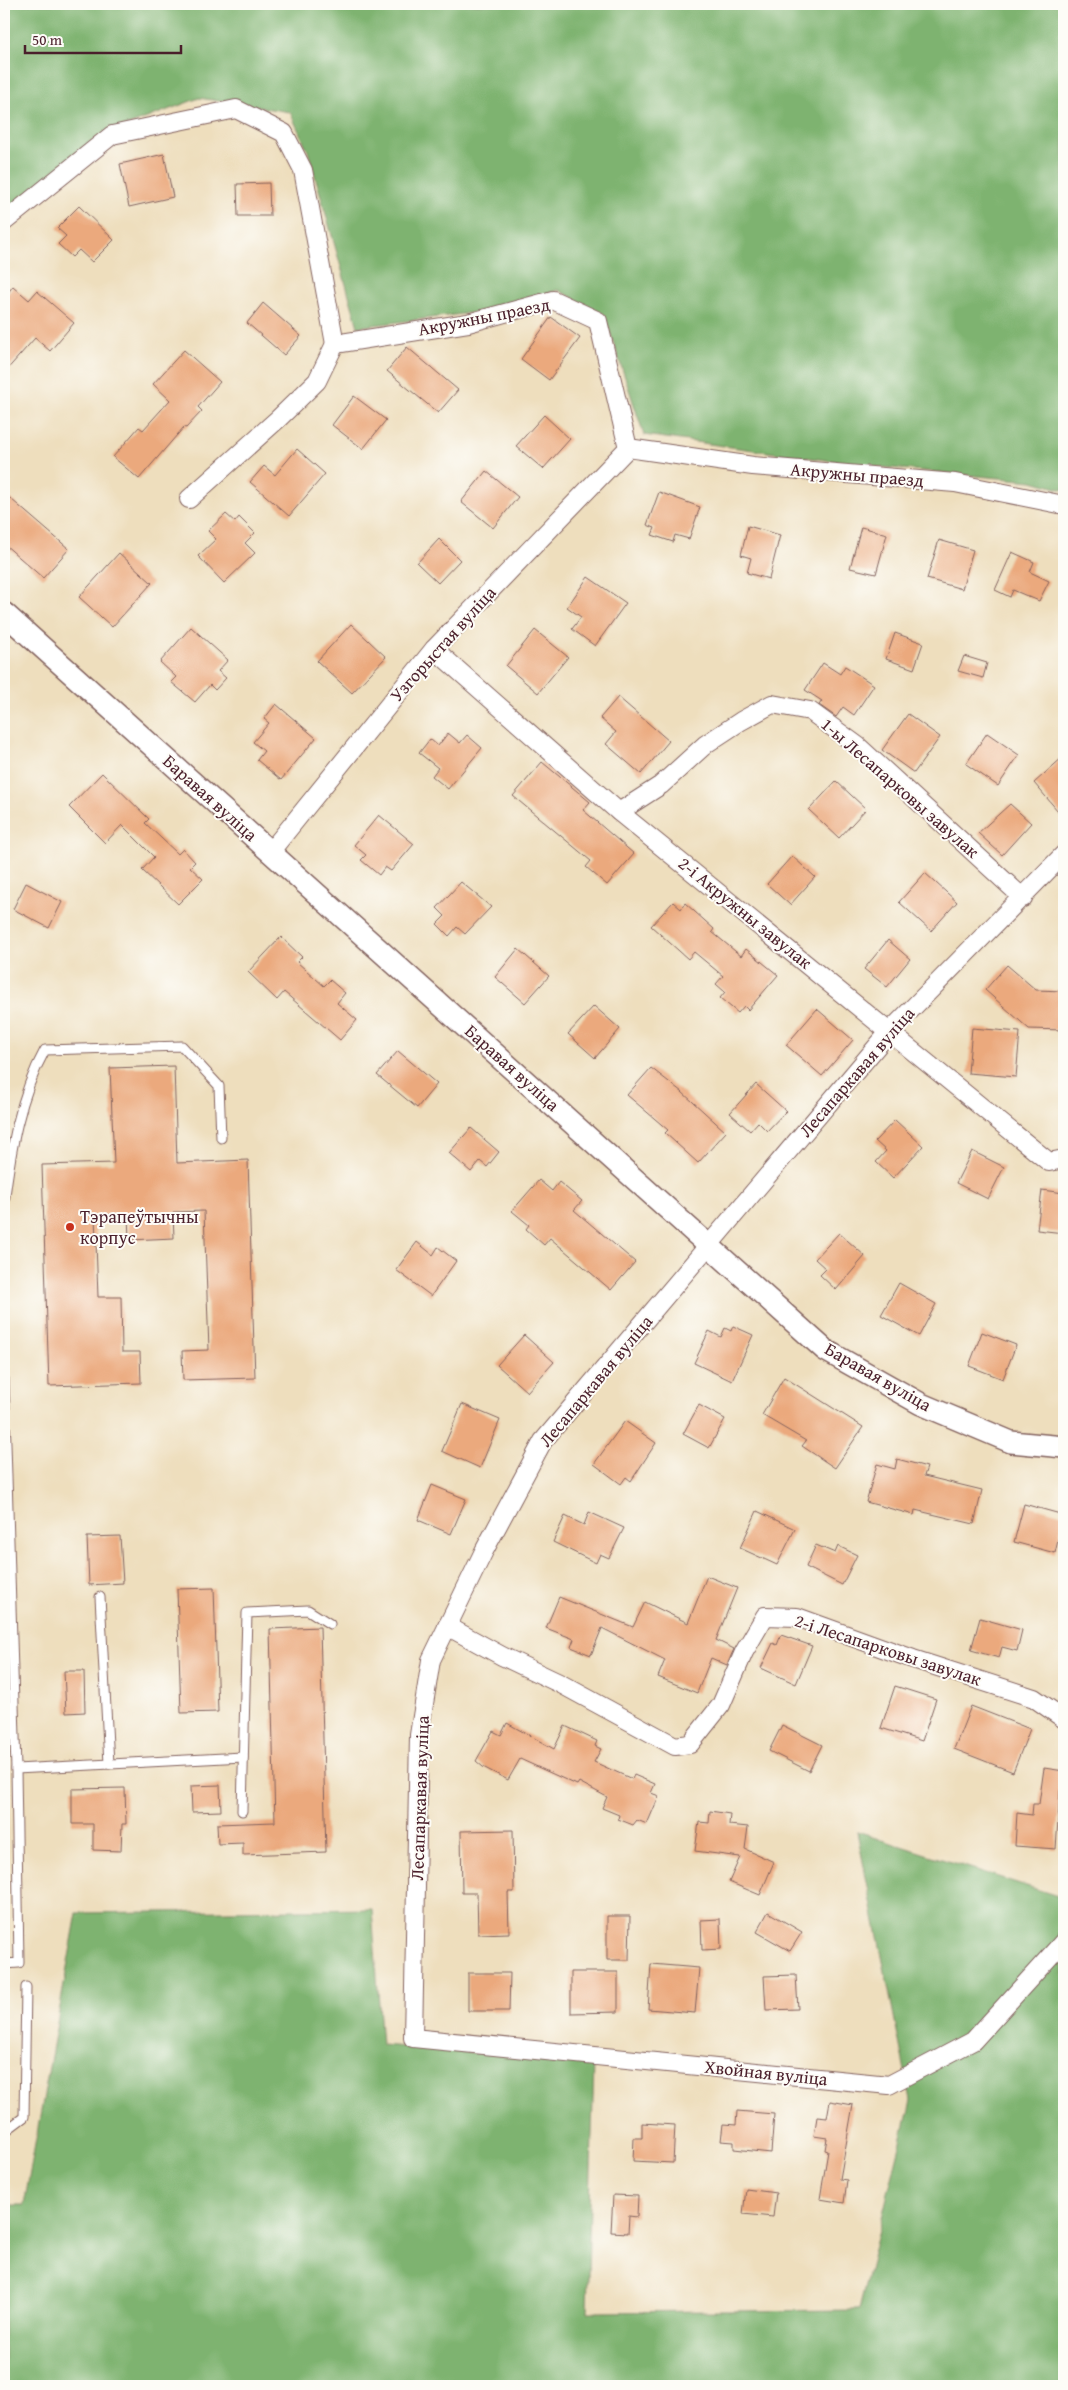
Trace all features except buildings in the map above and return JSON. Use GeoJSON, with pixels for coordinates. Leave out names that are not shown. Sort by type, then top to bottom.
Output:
{"type":"FeatureCollection","features":[{"type":"Feature","properties":{"kind":"street"},"geometry":{"type":"LineString","coordinates":[[4,222],[112,135],[236,108],[284,133],[303,170],[335,344],[317,381],[278,419],[189,499]]}},
{"type":"Feature","properties":{"kind":"street","name":"Акружны праезд"},"geometry":{"type":"LineString","coordinates":[[335,344],[468,323],[553,300],[598,321],[628,448],[753,466],[955,483],[1064,505]]}},
{"type":"Feature","properties":{"kind":"street","name":"Узгорыстая вуліца"},"geometry":{"type":"LineString","coordinates":[[270,852],[434,649],[628,448]]}},
{"type":"Feature","properties":{"kind":"street","name":"Баравая вуліца"},"geometry":{"type":"LineString","coordinates":[[4,613],[825,1350],[921,1404],[1010,1442],[1064,1447]]}},
{"type":"Feature","properties":{"kind":"street","name":"2-і Акружны завулак"},"geometry":{"type":"LineString","coordinates":[[434,649],[619,812],[1049,1162],[1064,1159]]}},
{"type":"Feature","properties":{"kind":"street","name":"1-ы Лесапарковы завулак"},"geometry":{"type":"LineString","coordinates":[[619,812],[661,785],[706,744],[741,721],[772,704],[810,711],[858,746],[1023,898]]}},
{"type":"Feature","properties":{"kind":"street","name":"Лесапаркавая вуліца"},"geometry":{"type":"LineString","coordinates":[[413,2038],[419,1735],[431,1660],[484,1551],[543,1441],[890,1031],[1023,898],[1064,854]]}},
{"type":"Feature","properties":{"kind":"street","name":"2-і Лесапарковы завулак"},"geometry":{"type":"LineString","coordinates":[[447,1626],[502,1656],[562,1684],[675,1746],[690,1744],[721,1705],[744,1652],[765,1616],[797,1617],[912,1659],[1034,1698],[1064,1719]]}},
{"type":"Feature","properties":{"kind":"street","name":"Хвойная вуліца"},"geometry":{"type":"LineString","coordinates":[[413,2038],[889,2085],[973,2041],[1064,1941]]}},
{"type":"Feature","properties":{"kind":"lane"},"geometry":{"type":"LineString","coordinates":[[4,1203],[10,1157],[21,1107],[36,1068],[46,1050],[182,1046],[219,1086],[221,1138]]}},
{"type":"Feature","properties":{"kind":"lane"},"geometry":{"type":"LineString","coordinates":[[4,1379],[16,1769],[19,1963],[4,1964]]}},
{"type":"Feature","properties":{"kind":"lane"},"geometry":{"type":"LineString","coordinates":[[100,1597],[109,1764]]}},
{"type":"Feature","properties":{"kind":"lane"},"geometry":{"type":"LineString","coordinates":[[242,1811],[246,1613],[308,1610],[330,1624]]}},
{"type":"Feature","properties":{"kind":"lane"},"geometry":{"type":"LineString","coordinates":[[16,1769],[242,1757]]}},
{"type":"Feature","properties":{"kind":"lane"},"geometry":{"type":"LineString","coordinates":[[4,2132],[24,2117],[26,1987]]}},
{"type":"Feature","properties":{"kind":"green space"},"geometry":{"type":"Polygon","coordinates":[[[4,4],[1064,4],[1064,490],[1032,481],[869,466],[644,435],[604,314],[558,290],[495,310],[358,327],[308,151],[290,112],[199,98],[118,129],[4,215],[4,4]]]}},
{"type":"Feature","properties":{"kind":"green space"},"geometry":{"type":"Polygon","coordinates":[[[857,1832],[1064,1898],[1064,2386],[4,2386],[4,2205],[24,2205],[77,1913],[372,1909],[382,2045],[594,2063],[587,2312],[859,2310],[911,2101],[857,1832]]]}},
{"type":"Feature","properties":{"kind":"place","name":"Тэрапеўтычны корпус"},"geometry":{"type":"Point","coordinates":[70,1227]}}]}
